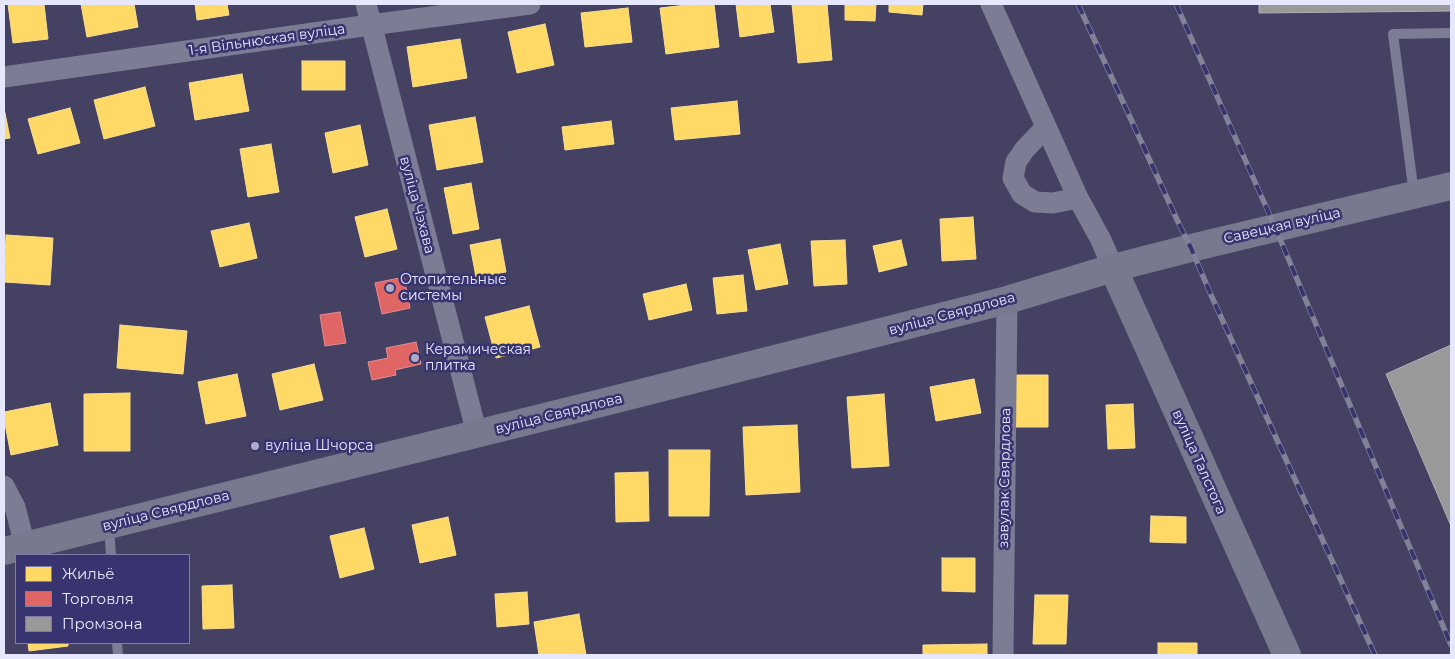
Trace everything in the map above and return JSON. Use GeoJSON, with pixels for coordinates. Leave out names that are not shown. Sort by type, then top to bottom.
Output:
{"type":"FeatureCollection","features":[{"type":"Feature","properties":{"kind":"main road","name":"Савецкая вуліца"},"geometry":{"type":"LineString","coordinates":[[1113,268],[1275,227],[1451,186]]}},
{"type":"Feature","properties":{"kind":"main road","name":"вуліца Свярдлова"},"geometry":{"type":"LineString","coordinates":[[14,549],[1007,300],[1113,268]]}},
{"type":"Feature","properties":{"kind":"main road","name":"вуліца Талстога"},"geometry":{"type":"LineString","coordinates":[[1113,268],[1287,655]]}},
{"type":"Feature","properties":{"kind":"street","name":"вуліца Чэхава"},"geometry":{"type":"LineString","coordinates":[[366,4],[477,434]]}},
{"type":"Feature","properties":{"kind":"street","name":"1-я Вільнюская вуліца"},"geometry":{"type":"LineString","coordinates":[[4,77],[530,4]]}},
{"type":"Feature","properties":{"kind":"street"},"geometry":{"type":"LineString","coordinates":[[991,4],[1078,198],[1101,240],[1113,268]]}},
{"type":"Feature","properties":{"kind":"street"},"geometry":{"type":"LineString","coordinates":[[1046,127],[1024,149],[1016,162],[1013,178],[1022,194],[1035,202],[1053,202],[1078,198]]}},
{"type":"Feature","properties":{"kind":"street","name":"завулак Свярдлова"},"geometry":{"type":"LineString","coordinates":[[1003,655],[1007,300]]}},
{"type":"Feature","properties":{"kind":"street"},"geometry":{"type":"LineString","coordinates":[[4,486],[16,507],[14,549]]}},
{"type":"Feature","properties":{"kind":"lane"},"geometry":{"type":"LineString","coordinates":[[1415,195],[1392,34],[1451,33]]}},
{"type":"Feature","properties":{"kind":"lane"},"geometry":{"type":"LineString","coordinates":[[108,525],[111,554]]}},
{"type":"Feature","properties":{"kind":"building: Жильё"},"geometry":{"type":"Polygon","coordinates":[[[8,4],[44,4],[48,39],[13,43],[8,4]]]}},
{"type":"Feature","properties":{"kind":"building: Жильё"},"geometry":{"type":"Polygon","coordinates":[[[81,4],[134,4],[138,27],[87,37],[81,4]]]}},
{"type":"Feature","properties":{"kind":"building: Жильё"},"geometry":{"type":"Polygon","coordinates":[[[195,4],[227,4],[229,15],[197,20],[195,4]]]}},
{"type":"Feature","properties":{"kind":"building: Жильё"},"geometry":{"type":"Polygon","coordinates":[[[714,4],[719,47],[666,54],[660,8],[714,4]]]}},
{"type":"Feature","properties":{"kind":"building: Жильё"},"geometry":{"type":"Polygon","coordinates":[[[736,4],[770,4],[774,32],[740,37],[736,4]]]}},
{"type":"Feature","properties":{"kind":"building: Жильё"},"geometry":{"type":"Polygon","coordinates":[[[792,4],[827,4],[832,60],[798,63],[792,4]]]}},
{"type":"Feature","properties":{"kind":"building: Жильё"},"geometry":{"type":"Polygon","coordinates":[[[845,4],[876,4],[875,21],[845,20],[845,4]]]}},
{"type":"Feature","properties":{"kind":"building: Жильё"},"geometry":{"type":"Polygon","coordinates":[[[889,4],[923,4],[922,15],[889,12],[889,4]]]}},
{"type":"Feature","properties":{"kind":"building: Жильё"},"geometry":{"type":"Polygon","coordinates":[[[628,8],[632,42],[585,47],[581,13],[628,8]]]}},
{"type":"Feature","properties":{"kind":"building: Жильё"},"geometry":{"type":"Polygon","coordinates":[[[545,24],[554,65],[517,73],[508,32],[545,24]]]}},
{"type":"Feature","properties":{"kind":"building: Жильё"},"geometry":{"type":"Polygon","coordinates":[[[460,39],[467,78],[413,87],[407,47],[460,39]]]}},
{"type":"Feature","properties":{"kind":"building: Жильё"},"geometry":{"type":"Polygon","coordinates":[[[302,61],[345,61],[345,90],[302,90],[302,61]]]}},
{"type":"Feature","properties":{"kind":"building: Жильё"},"geometry":{"type":"Polygon","coordinates":[[[242,74],[249,111],[195,120],[189,83],[242,74]]]}},
{"type":"Feature","properties":{"kind":"building: Жильё"},"geometry":{"type":"Polygon","coordinates":[[[145,87],[155,126],[104,139],[94,100],[145,87]]]}},
{"type":"Feature","properties":{"kind":"building: Жильё"},"geometry":{"type":"Polygon","coordinates":[[[737,101],[740,134],[675,140],[671,108],[737,101]]]}},
{"type":"Feature","properties":{"kind":"building: Жильё"},"geometry":{"type":"Polygon","coordinates":[[[4,108],[10,138],[4,139],[4,108]]]}},
{"type":"Feature","properties":{"kind":"building: Жильё"},"geometry":{"type":"Polygon","coordinates":[[[70,108],[80,143],[38,154],[28,119],[70,108]]]}},
{"type":"Feature","properties":{"kind":"building: Жильё"},"geometry":{"type":"Polygon","coordinates":[[[475,117],[483,162],[437,170],[429,125],[475,117]]]}},
{"type":"Feature","properties":{"kind":"building: Жильё"},"geometry":{"type":"Polygon","coordinates":[[[611,121],[614,144],[565,150],[562,127],[611,121]]]}},
{"type":"Feature","properties":{"kind":"building: Жильё"},"geometry":{"type":"Polygon","coordinates":[[[360,125],[368,165],[333,173],[325,133],[360,125]]]}},
{"type":"Feature","properties":{"kind":"building: Жильё"},"geometry":{"type":"Polygon","coordinates":[[[271,144],[279,192],[248,197],[240,149],[271,144]]]}},
{"type":"Feature","properties":{"kind":"building: Жильё"},"geometry":{"type":"Polygon","coordinates":[[[471,183],[479,229],[453,234],[444,188],[471,183]]]}},
{"type":"Feature","properties":{"kind":"building: Жильё"},"geometry":{"type":"Polygon","coordinates":[[[387,209],[397,249],[365,257],[355,217],[387,209]]]}},
{"type":"Feature","properties":{"kind":"building: Жильё"},"geometry":{"type":"Polygon","coordinates":[[[973,217],[976,259],[942,261],[940,219],[973,217]]]}},
{"type":"Feature","properties":{"kind":"building: Жильё"},"geometry":{"type":"Polygon","coordinates":[[[249,223],[257,258],[220,267],[211,231],[249,223]]]}},
{"type":"Feature","properties":{"kind":"building: Жильё"},"geometry":{"type":"Polygon","coordinates":[[[6,235],[53,238],[50,285],[4,282],[6,235]]]}},
{"type":"Feature","properties":{"kind":"building: Жильё"},"geometry":{"type":"Polygon","coordinates":[[[500,239],[506,272],[476,277],[470,245],[500,239]]]}},
{"type":"Feature","properties":{"kind":"building: Жильё"},"geometry":{"type":"Polygon","coordinates":[[[845,240],[847,284],[814,286],[811,241],[845,240]]]}},
{"type":"Feature","properties":{"kind":"building: Жильё"},"geometry":{"type":"Polygon","coordinates":[[[901,240],[907,265],[879,272],[873,246],[901,240]]]}},
{"type":"Feature","properties":{"kind":"building: Жильё"},"geometry":{"type":"Polygon","coordinates":[[[780,244],[788,284],[756,290],[748,250],[780,244]]]}},
{"type":"Feature","properties":{"kind":"building: Жильё"},"geometry":{"type":"Polygon","coordinates":[[[743,275],[747,311],[717,314],[713,278],[743,275]]]}},
{"type":"Feature","properties":{"kind":"building: Жильё"},"geometry":{"type":"Polygon","coordinates":[[[686,284],[692,310],[649,320],[643,294],[686,284]]]}},
{"type":"Feature","properties":{"kind":"building: Жильё"},"geometry":{"type":"Polygon","coordinates":[[[529,306],[540,347],[496,358],[485,317],[529,306]]]}},
{"type":"Feature","properties":{"kind":"building: Жильё"},"geometry":{"type":"Polygon","coordinates":[[[120,325],[187,331],[183,374],[117,368],[120,325]]]}},
{"type":"Feature","properties":{"kind":"building: Жильё"},"geometry":{"type":"Polygon","coordinates":[[[314,364],[323,400],[280,410],[272,374],[314,364]]]}},
{"type":"Feature","properties":{"kind":"building: Жильё"},"geometry":{"type":"Polygon","coordinates":[[[237,374],[246,416],[206,424],[198,382],[237,374]]]}},
{"type":"Feature","properties":{"kind":"building: Жильё"},"geometry":{"type":"Polygon","coordinates":[[[1015,375],[1048,375],[1048,427],[1015,427],[1015,375]]]}},
{"type":"Feature","properties":{"kind":"building: Жильё"},"geometry":{"type":"Polygon","coordinates":[[[974,379],[981,413],[936,421],[930,387],[974,379]]]}},
{"type":"Feature","properties":{"kind":"building: Жильё"},"geometry":{"type":"Polygon","coordinates":[[[130,393],[130,451],[84,451],[84,394],[130,393]]]}},
{"type":"Feature","properties":{"kind":"building: Жильё"},"geometry":{"type":"Polygon","coordinates":[[[884,394],[889,466],[852,468],[847,397],[884,394]]]}},
{"type":"Feature","properties":{"kind":"building: Жильё"},"geometry":{"type":"Polygon","coordinates":[[[50,403],[58,445],[11,455],[4,412],[50,403]]]}},
{"type":"Feature","properties":{"kind":"building: Жильё"},"geometry":{"type":"Polygon","coordinates":[[[1133,404],[1135,448],[1108,449],[1106,405],[1133,404]]]}},
{"type":"Feature","properties":{"kind":"building: Жильё"},"geometry":{"type":"Polygon","coordinates":[[[797,425],[800,492],[746,495],[743,427],[797,425]]]}},
{"type":"Feature","properties":{"kind":"building: Жильё"},"geometry":{"type":"Polygon","coordinates":[[[669,450],[710,450],[709,516],[669,516],[669,450]]]}},
{"type":"Feature","properties":{"kind":"building: Жильё"},"geometry":{"type":"Polygon","coordinates":[[[648,472],[649,521],[616,522],[615,473],[648,472]]]}},
{"type":"Feature","properties":{"kind":"building: Жильё"},"geometry":{"type":"Polygon","coordinates":[[[1151,516],[1186,517],[1186,543],[1150,542],[1151,516]]]}},
{"type":"Feature","properties":{"kind":"building: Жильё"},"geometry":{"type":"Polygon","coordinates":[[[448,517],[456,555],[420,563],[412,525],[448,517]]]}},
{"type":"Feature","properties":{"kind":"building: Жильё"},"geometry":{"type":"Polygon","coordinates":[[[364,528],[374,569],[340,578],[330,536],[364,528]]]}},
{"type":"Feature","properties":{"kind":"building: Жильё"},"geometry":{"type":"Polygon","coordinates":[[[942,558],[975,558],[975,592],[942,591],[942,558]]]}},
{"type":"Feature","properties":{"kind":"building: Жильё"},"geometry":{"type":"Polygon","coordinates":[[[232,585],[234,628],[203,629],[202,586],[232,585]]]}},
{"type":"Feature","properties":{"kind":"building: Жильё"},"geometry":{"type":"Polygon","coordinates":[[[527,592],[529,624],[497,627],[495,594],[527,592]]]}},
{"type":"Feature","properties":{"kind":"building: Жильё"},"geometry":{"type":"Polygon","coordinates":[[[1035,595],[1068,595],[1066,644],[1033,644],[1035,595]]]}},
{"type":"Feature","properties":{"kind":"building: Жильё"},"geometry":{"type":"Polygon","coordinates":[[[579,614],[586,655],[539,655],[534,622],[579,614]]]}},
{"type":"Feature","properties":{"kind":"building: Жильё"},"geometry":{"type":"Polygon","coordinates":[[[1158,643],[1197,643],[1197,655],[1158,655],[1158,643]]]}},
{"type":"Feature","properties":{"kind":"building: Жильё"},"geometry":{"type":"Polygon","coordinates":[[[28,644],[68,644],[68,646],[29,651],[28,644]]]}},
{"type":"Feature","properties":{"kind":"building: Жильё"},"geometry":{"type":"Polygon","coordinates":[[[987,644],[987,655],[923,655],[923,645],[987,644]]]}},
{"type":"Feature","properties":{"kind":"building: Торговля"},"geometry":{"type":"Polygon","coordinates":[[[404,277],[410,308],[382,314],[375,283],[404,277]]]}},
{"type":"Feature","properties":{"kind":"building: Торговля"},"geometry":{"type":"Polygon","coordinates":[[[340,312],[346,343],[325,346],[320,315],[340,312]]]}},
{"type":"Feature","properties":{"kind":"building: Торговля"},"geometry":{"type":"Polygon","coordinates":[[[416,342],[421,364],[395,370],[396,375],[372,380],[368,362],[388,358],[386,348],[416,342]]]}},
{"type":"Feature","properties":{"kind":"building: Промзона"},"geometry":{"type":"Polygon","coordinates":[[[1259,4],[1451,4],[1451,11],[1259,13],[1259,4]]]}},
{"type":"Feature","properties":{"kind":"building: Промзона"},"geometry":{"type":"Polygon","coordinates":[[[1451,345],[1451,526],[1386,374],[1451,345]]]}},
{"type":"Feature","properties":{"kind":"railway"},"geometry":{"type":"LineString","coordinates":[[1078,4],[1191,248],[1375,655]]}},
{"type":"Feature","properties":{"kind":"railway"},"geometry":{"type":"LineString","coordinates":[[1176,4],[1275,227],[1451,645]]}},
{"type":"Feature","properties":{"kind":"place","name":"Отопительные системы"},"geometry":{"type":"Point","coordinates":[390,288]}},
{"type":"Feature","properties":{"kind":"place","name":"Керамическая плитка"},"geometry":{"type":"Point","coordinates":[415,358]}},
{"type":"Feature","properties":{"kind":"place","name":"вуліца Шчорса"},"geometry":{"type":"Point","coordinates":[255,446]}}]}
